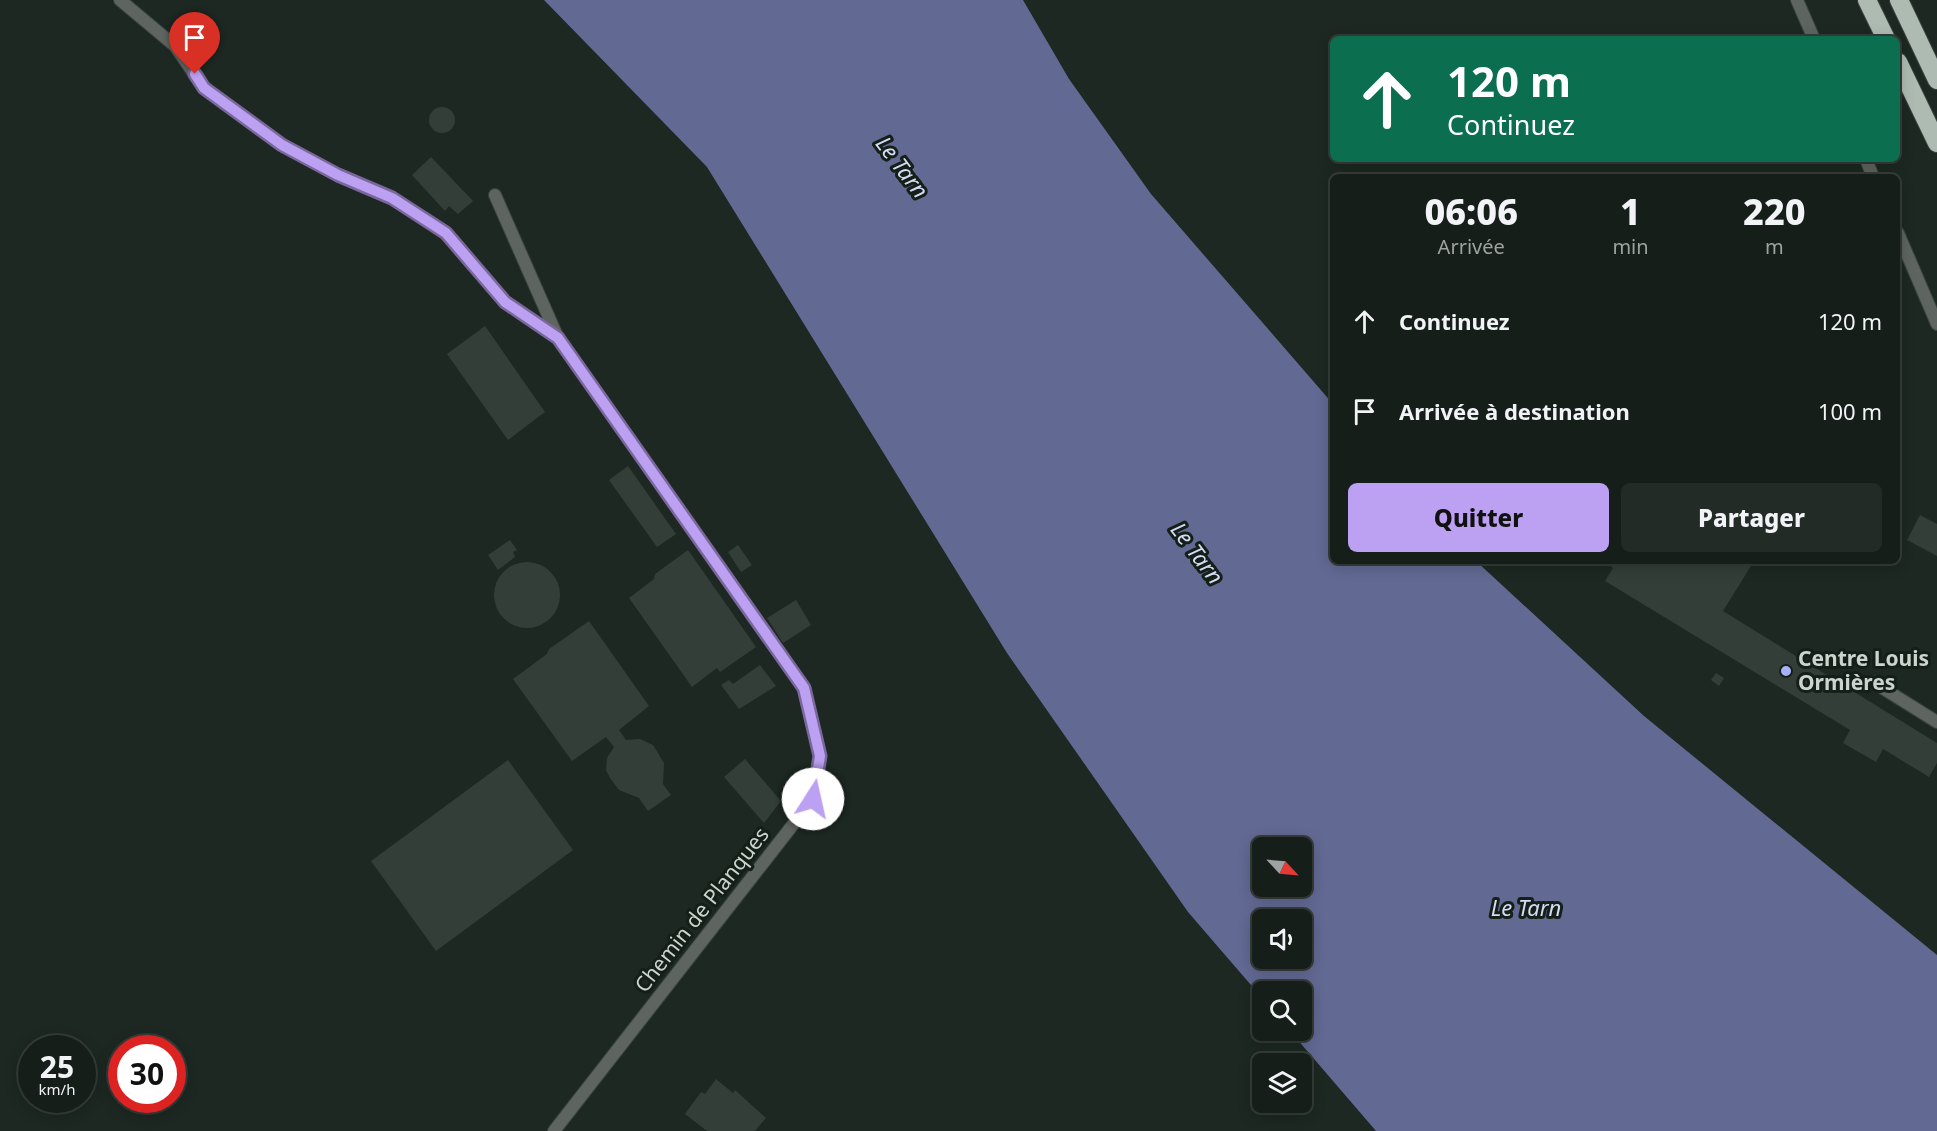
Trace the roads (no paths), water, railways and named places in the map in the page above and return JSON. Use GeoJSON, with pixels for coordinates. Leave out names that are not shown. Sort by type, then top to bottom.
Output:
{"type":"FeatureCollection","features":[{"type":"Feature","properties":{"kind":"highway"},"geometry":{"type":"LineString","coordinates":[[1868,0],[1885,36]]}},
{"type":"Feature","properties":{"kind":"highway"},"geometry":{"type":"LineString","coordinates":[[1899,0],[1937,80]]}},
{"type":"Feature","properties":{"kind":"highway"},"geometry":{"type":"LineString","coordinates":[[1900,66],[1937,143]]}},
{"type":"Feature","properties":{"kind":"street"},"geometry":{"type":"LineString","coordinates":[[120,0],[175,46],[204,88],[282,145],[338,175],[392,198],[446,233],[505,302],[558,338]]}},
{"type":"Feature","properties":{"kind":"street"},"geometry":{"type":"LineString","coordinates":[[1797,0],[1813,36]]}},
{"type":"Feature","properties":{"kind":"street"},"geometry":{"type":"LineString","coordinates":[[495,195],[558,338]]}},
{"type":"Feature","properties":{"kind":"street"},"geometry":{"type":"LineString","coordinates":[[1900,238],[1937,324]]}},
{"type":"Feature","properties":{"kind":"street","name":"Chemin de Planques"},"geometry":{"type":"LineString","coordinates":[[554,1131],[813,799],[820,756],[804,688],[558,338]]}},
{"type":"Feature","properties":{"kind":"street"},"geometry":{"type":"LineString","coordinates":[[1873,682],[1937,722]]}},
{"type":"Feature","properties":{"kind":"water","name":"Le Tarn"},"geometry":{"type":"Polygon","coordinates":[[[544,0],[1023,0],[1069,79],[1151,194],[1330,401],[1330,564],[1479,564],[1644,716],[1937,955],[1937,1131],[1376,1131],[1312,1057],[1312,1053],[1309,1053],[1299,1041],[1312,1041],[1312,981],[1252,981],[1252,986],[1188,912],[1007,653],[707,167],[544,0]]]}},
{"type":"Feature","properties":{"kind":"place","name":"Centre Louis Ormières"},"geometry":{"type":"Point","coordinates":[1786,671]}}]}
